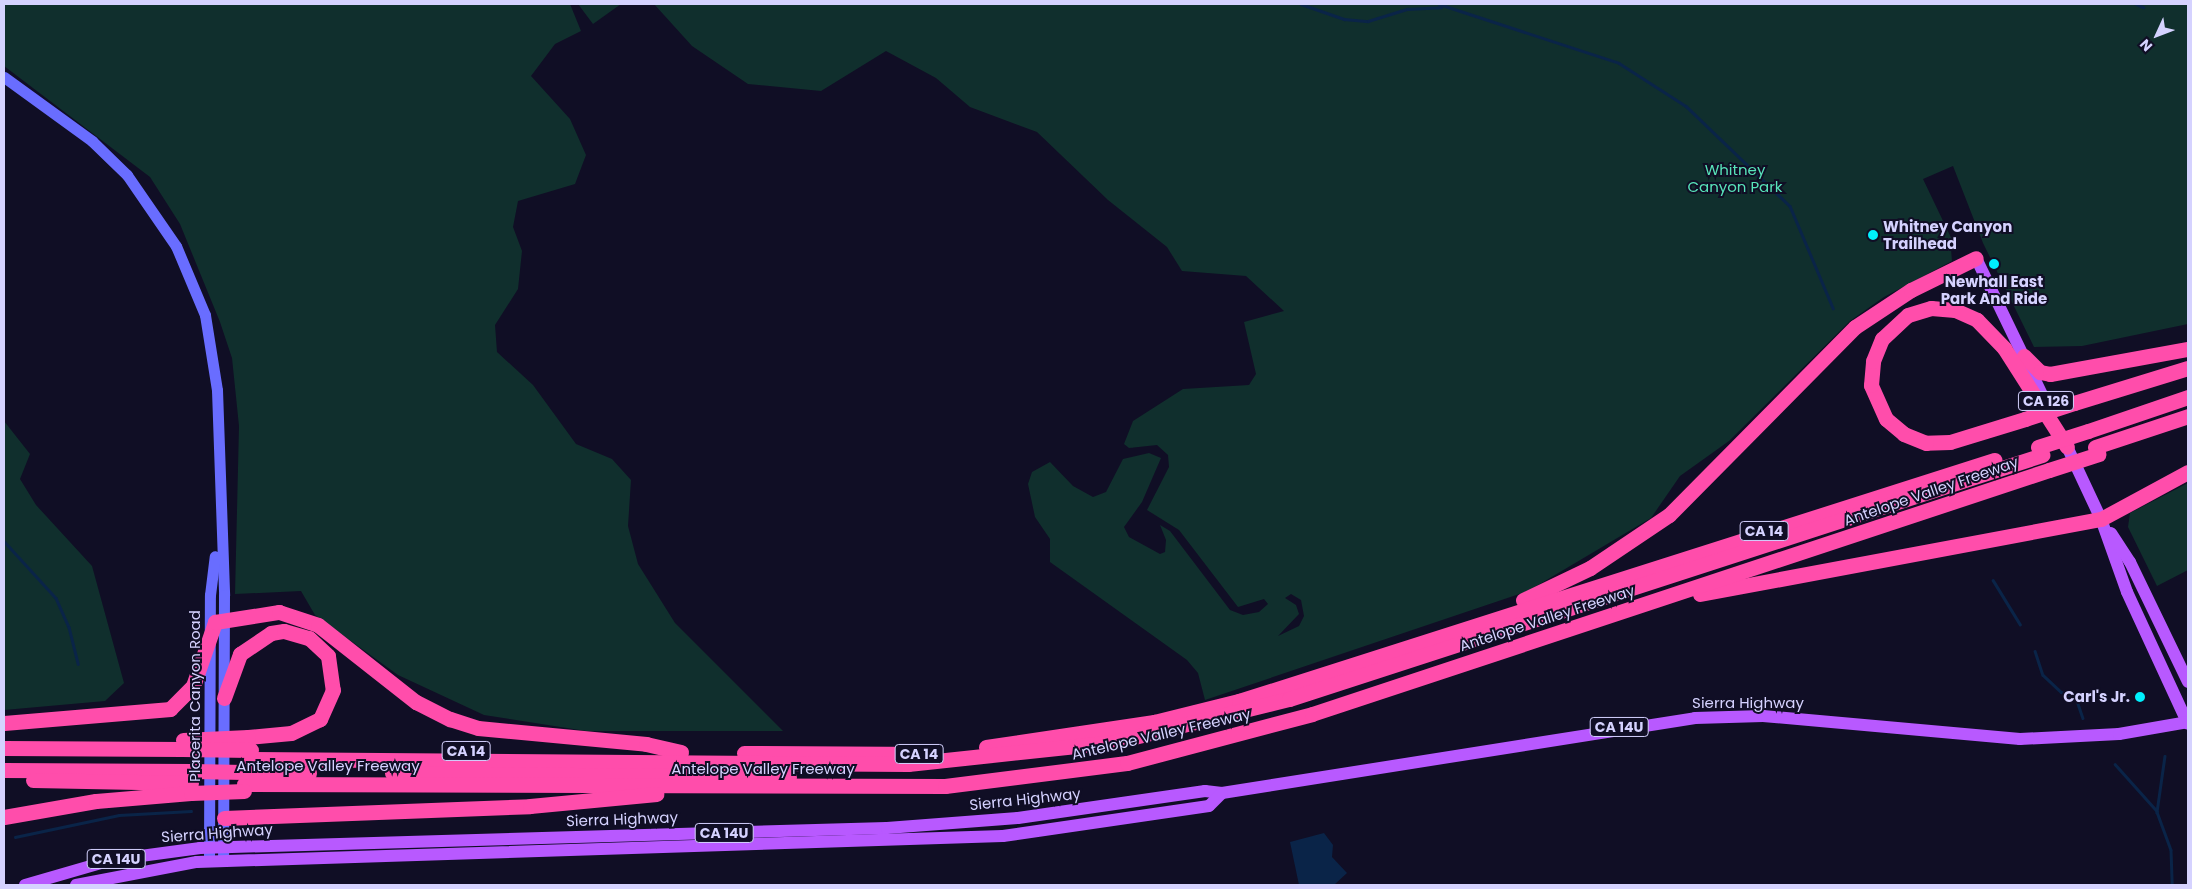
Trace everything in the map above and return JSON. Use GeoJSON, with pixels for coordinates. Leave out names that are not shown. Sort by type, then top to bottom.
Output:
{"type":"FeatureCollection","features":[{"type":"Feature","properties":{"kind":"highway"},"geometry":{"type":"LineString","coordinates":[[1491,620],[1509,606],[1590,568],[1670,515],[1855,327],[1911,290],[1976,258]]}},
{"type":"Feature","properties":{"kind":"highway"},"geometry":{"type":"LineString","coordinates":[[2067,447],[2004,348],[1978,320],[1955,310],[1932,308],[1908,315],[1882,339],[1872,361],[1871,386],[1886,419],[1904,434],[1926,443],[1950,442],[2025,419],[2074,403],[2188,368]]}},
{"type":"Feature","properties":{"kind":"highway"},"geometry":{"type":"LineString","coordinates":[[2024,356],[2040,372],[2050,374],[2188,349]]}},
{"type":"Feature","properties":{"kind":"highway","name":"Antelope Valley Freeway"},"geometry":{"type":"LineString","coordinates":[[4,748],[182,749],[247,766],[681,752],[937,754],[1154,722],[1223,724],[1640,606],[2044,459],[2093,443],[2188,397]]}},
{"type":"Feature","properties":{"kind":"highway"},"geometry":{"type":"LineString","coordinates":[[2093,443],[2188,407]]}},
{"type":"Feature","properties":{"kind":"highway"},"geometry":{"type":"LineString","coordinates":[[2093,443],[2188,416]]}},
{"type":"Feature","properties":{"kind":"highway","name":"Antelope Valley Freeway"},"geometry":{"type":"LineString","coordinates":[[247,766],[265,784],[675,787],[945,786],[1131,756],[1223,724],[1491,620],[2044,459],[2093,443],[2188,425]]}},
{"type":"Feature","properties":{"kind":"highway"},"geometry":{"type":"LineString","coordinates":[[4,816],[96,801],[191,782],[247,766],[908,764],[1072,749],[1223,724],[2044,459]]}},
{"type":"Feature","properties":{"kind":"highway"},"geometry":{"type":"LineString","coordinates":[[1640,606],[2101,519],[2188,472]]}},
{"type":"Feature","properties":{"kind":"highway"},"geometry":{"type":"LineString","coordinates":[[4,723],[170,709],[193,686],[210,628],[224,617],[279,612],[304,618],[416,702],[471,726],[646,744],[681,752]]}},
{"type":"Feature","properties":{"kind":"highway"},"geometry":{"type":"LineString","coordinates":[[224,698],[240,654],[271,633],[284,631],[309,638],[328,656],[333,690],[320,719],[291,733],[247,766]]}},
{"type":"Feature","properties":{"kind":"highway"},"geometry":{"type":"LineString","coordinates":[[4,756],[182,749]]}},
{"type":"Feature","properties":{"kind":"highway"},"geometry":{"type":"LineString","coordinates":[[4,780],[191,782],[247,766],[884,778],[1008,771],[1131,756]]}},
{"type":"Feature","properties":{"kind":"highway"},"geometry":{"type":"LineString","coordinates":[[4,770],[191,782]]}},
{"type":"Feature","properties":{"kind":"highway"},"geometry":{"type":"LineString","coordinates":[[224,818],[530,806],[649,796],[675,787]]}},
{"type":"Feature","properties":{"kind":"main road","name":"Placerita Canyon Road"},"geometry":{"type":"LineString","coordinates":[[4,77],[109,155],[144,195],[189,272],[213,355],[218,532],[224,617],[223,861]]}},
{"type":"Feature","properties":{"kind":"main road","name":"CA 126"},"geometry":{"type":"LineString","coordinates":[[1976,258],[2101,519]]}},
{"type":"Feature","properties":{"kind":"main road"},"geometry":{"type":"LineString","coordinates":[[2101,519],[2130,562],[2188,682]]}},
{"type":"Feature","properties":{"kind":"main road"},"geometry":{"type":"LineString","coordinates":[[2101,519],[2127,592],[2188,723]]}},
{"type":"Feature","properties":{"kind":"main road","name":"Placerita Canyon Road"},"geometry":{"type":"LineString","coordinates":[[209,862],[210,628],[218,532]]}},
{"type":"Feature","properties":{"kind":"main road","name":"Sierra Highway"},"geometry":{"type":"LineString","coordinates":[[25,885],[111,860],[223,847],[887,828],[1073,812],[1205,791],[1222,793],[1695,718],[1763,716],[2020,739],[2110,735],[2188,723]]}},
{"type":"Feature","properties":{"kind":"main road","name":"Sierra Highway"},"geometry":{"type":"LineString","coordinates":[[76,885],[130,872],[223,861],[928,842],[1097,824],[1209,806],[1222,793]]}},
{"type":"Feature","properties":{"kind":"green space"},"geometry":{"type":"Polygon","coordinates":[[[4,4],[570,4],[581,31],[555,44],[531,76],[570,119],[586,155],[575,184],[518,201],[513,227],[522,251],[518,289],[495,325],[497,352],[533,385],[576,444],[612,459],[631,480],[628,526],[638,564],[675,623],[783,731],[586,731],[484,715],[398,675],[315,615],[301,591],[235,594],[239,426],[232,358],[220,322],[180,224],[150,177],[4,66],[4,4]]]}},
{"type":"Feature","properties":{"kind":"green space"},"geometry":{"type":"Polygon","coordinates":[[[578,4],[621,4],[593,24],[578,4]]]}},
{"type":"Feature","properties":{"kind":"green space","name":"Whitney Canyon Park"},"geometry":{"type":"Polygon","coordinates":[[[654,4],[2188,4],[2188,324],[2082,346],[2034,347],[1983,243],[1953,166],[1923,179],[1955,246],[1951,249],[1952,261],[1884,297],[1850,321],[1729,441],[1680,476],[1651,518],[1528,591],[1205,700],[1198,673],[1187,660],[1050,562],[1050,539],[1035,517],[1028,484],[1032,472],[1050,462],[1073,486],[1093,497],[1106,492],[1123,459],[1149,453],[1161,458],[1142,502],[1124,527],[1129,537],[1160,554],[1165,552],[1166,540],[1160,525],[1170,531],[1230,610],[1243,615],[1259,612],[1268,604],[1264,599],[1238,607],[1179,530],[1147,510],[1169,467],[1168,455],[1157,445],[1129,448],[1124,444],[1133,421],[1183,389],[1249,385],[1256,374],[1244,322],[1284,311],[1246,276],[1182,271],[1167,247],[1108,200],[1037,132],[970,107],[936,78],[886,51],[821,91],[748,84],[692,46],[654,4]],[[1291,594],[1285,598],[1296,605],[1299,614],[1278,636],[1299,626],[1304,616],[1301,600],[1291,594]]]}},
{"type":"Feature","properties":{"kind":"green space"},"geometry":{"type":"Polygon","coordinates":[[[4,421],[30,454],[20,479],[36,505],[92,566],[124,683],[105,701],[4,710],[4,421]]]}},
{"type":"Feature","properties":{"kind":"green space"},"geometry":{"type":"Polygon","coordinates":[[[2188,483],[2188,570],[2157,586],[2128,527],[2130,513],[2188,483]]]}},
{"type":"Feature","properties":{"kind":"water"},"geometry":{"type":"Polygon","coordinates":[[[1324,833],[1333,845],[1332,857],[1347,873],[1334,885],[1299,885],[1290,842],[1324,833]]]}},
{"type":"Feature","properties":{"kind":"waterway"},"geometry":{"type":"LineString","coordinates":[[1075,4],[1109,4]]}},
{"type":"Feature","properties":{"kind":"waterway"},"geometry":{"type":"LineString","coordinates":[[1301,4],[1344,19],[1368,21],[1407,9],[1441,7]]}},
{"type":"Feature","properties":{"kind":"waterway"},"geometry":{"type":"LineString","coordinates":[[1439,4],[1619,63],[1686,106],[1790,206],[1833,308]]}},
{"type":"Feature","properties":{"kind":"waterway"},"geometry":{"type":"LineString","coordinates":[[2136,4],[2143,7]]}},
{"type":"Feature","properties":{"kind":"waterway"},"geometry":{"type":"LineString","coordinates":[[4,541],[56,598],[69,627],[78,664]]}},
{"type":"Feature","properties":{"kind":"waterway"},"geometry":{"type":"LineString","coordinates":[[1993,580],[2020,624]]}},
{"type":"Feature","properties":{"kind":"waterway"},"geometry":{"type":"LineString","coordinates":[[2035,651],[2043,675],[2061,692],[2076,698],[2083,718]]}},
{"type":"Feature","properties":{"kind":"waterway"},"geometry":{"type":"LineString","coordinates":[[2165,756],[2157,812],[2171,850],[2172,885]]}},
{"type":"Feature","properties":{"kind":"waterway"},"geometry":{"type":"LineString","coordinates":[[2115,764],[2157,811]]}},
{"type":"Feature","properties":{"kind":"waterway"},"geometry":{"type":"LineString","coordinates":[[15,837],[119,815],[191,811]]}},
{"type":"Feature","properties":{"kind":"place","name":"Whitney Canyon Trailhead"},"geometry":{"type":"Point","coordinates":[1873,235]}},
{"type":"Feature","properties":{"kind":"place","name":"Newhall East Park And Ride"},"geometry":{"type":"Point","coordinates":[1994,264]}},
{"type":"Feature","properties":{"kind":"place","name":"Carl's Jr."},"geometry":{"type":"Point","coordinates":[2140,697]}}]}
